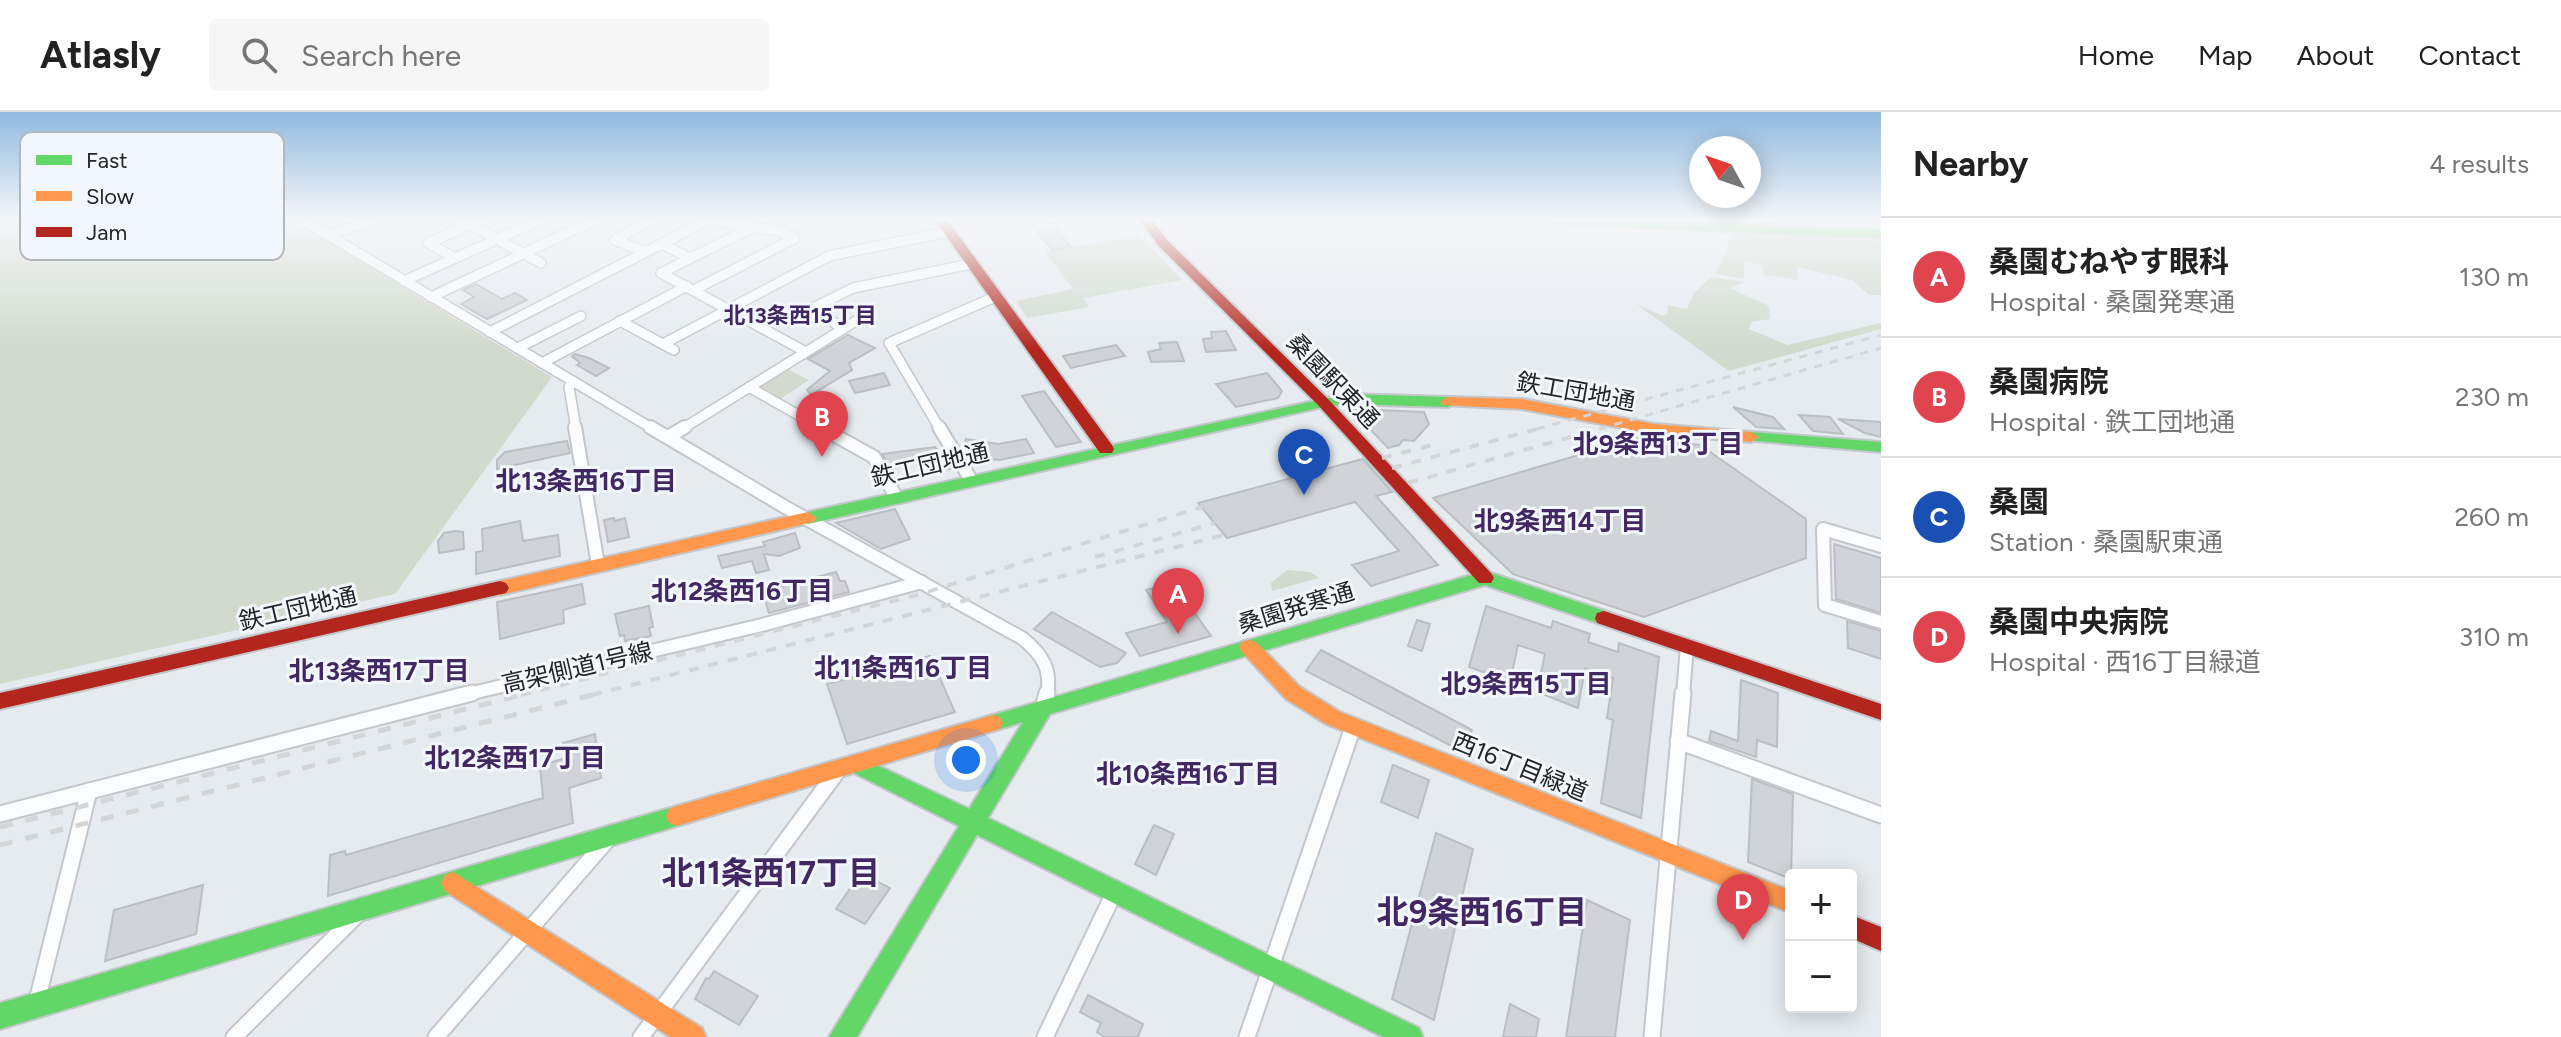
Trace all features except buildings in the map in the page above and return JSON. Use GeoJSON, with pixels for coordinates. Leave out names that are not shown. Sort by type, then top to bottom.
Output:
{"type":"FeatureCollection","features":[{"type":"Feature","properties":{"kind":"street"},"geometry":{"type":"LineString","coordinates":[[375,263],[668,437],[1022,638],[1039,653],[1049,675],[1050,687],[1043,708],[842,1037]]}},
{"type":"Feature","properties":{"kind":"street"},"geometry":{"type":"LineString","coordinates":[[404,281],[444,263]]}},
{"type":"Feature","properties":{"kind":"street"},"geometry":{"type":"LineString","coordinates":[[431,297],[503,263]]}},
{"type":"Feature","properties":{"kind":"street"},"geometry":{"type":"LineString","coordinates":[[490,332],[620,263]]}},
{"type":"Feature","properties":{"kind":"street"},"geometry":{"type":"LineString","coordinates":[[680,263],[661,273],[806,352]]}},
{"type":"Feature","properties":{"kind":"street"},"geometry":{"type":"LineString","coordinates":[[542,363],[620,321],[743,263]]}},
{"type":"Feature","properties":{"kind":"street"},"geometry":{"type":"LineString","coordinates":[[663,344],[817,263]]}},
{"type":"Feature","properties":{"kind":"street","name":"桑園駅東通"},"geometry":{"type":"LineString","coordinates":[[1183,263],[1323,402],[1485,578]]}},
{"type":"Feature","properties":{"kind":"street"},"geometry":{"type":"LineString","coordinates":[[843,329],[813,308],[853,288],[971,264],[1106,449]]}},
{"type":"Feature","properties":{"kind":"street"},"geometry":{"type":"LineString","coordinates":[[971,480],[889,343],[995,297]]}},
{"type":"Feature","properties":{"kind":"street"},"geometry":{"type":"LineString","coordinates":[[518,348],[581,316]]}},
{"type":"Feature","properties":{"kind":"street"},"geometry":{"type":"LineString","coordinates":[[668,437],[864,316]]}},
{"type":"Feature","properties":{"kind":"street"},"geometry":{"type":"LineString","coordinates":[[620,321],[674,350]]}},
{"type":"Feature","properties":{"kind":"street"},"geometry":{"type":"LineString","coordinates":[[573,381],[569,387],[598,565]]}},
{"type":"Feature","properties":{"kind":"street"},"geometry":{"type":"LineString","coordinates":[[749,387],[874,457],[896,497]]}},
{"type":"Feature","properties":{"kind":"street","name":"鉄工団地通"},"geometry":{"type":"LineString","coordinates":[[0,701],[1323,402],[1346,399],[1522,404],[1654,429],[1881,447]]}},
{"type":"Feature","properties":{"kind":"street"},"geometry":{"type":"LineString","coordinates":[[1881,546],[1823,529],[1825,605],[1881,622]]}},
{"type":"Feature","properties":{"kind":"street"},"geometry":{"type":"LineString","coordinates":[[1485,578],[1881,712]]}},
{"type":"Feature","properties":{"kind":"street","name":"桑園発寒通"},"geometry":{"type":"LineString","coordinates":[[0,1016],[1485,578]]}},
{"type":"Feature","properties":{"kind":"street","name":"高架側道1号線"},"geometry":{"type":"LineString","coordinates":[[0,814],[543,675],[762,625],[922,582]]}},
{"type":"Feature","properties":{"kind":"street"},"geometry":{"type":"LineString","coordinates":[[1652,1037],[1687,646]]}},
{"type":"Feature","properties":{"kind":"street","name":"西16丁目緑道"},"geometry":{"type":"LineString","coordinates":[[1249,647],[1293,693],[1353,727],[1785,900]]}},
{"type":"Feature","properties":{"kind":"street"},"geometry":{"type":"LineString","coordinates":[[1247,1037],[1353,727]]}},
{"type":"Feature","properties":{"kind":"street"},"geometry":{"type":"LineString","coordinates":[[1678,741],[1881,815]]}},
{"type":"Feature","properties":{"kind":"street"},"geometry":{"type":"LineString","coordinates":[[641,1037],[847,766],[974,822],[1410,1037]]}},
{"type":"Feature","properties":{"kind":"street"},"geometry":{"type":"LineString","coordinates":[[36,1006],[89,791]]}},
{"type":"Feature","properties":{"kind":"street"},"geometry":{"type":"LineString","coordinates":[[436,1037],[610,837]]}},
{"type":"Feature","properties":{"kind":"street"},"geometry":{"type":"LineString","coordinates":[[453,883],[693,1037]]}},
{"type":"Feature","properties":{"kind":"street"},"geometry":{"type":"LineString","coordinates":[[1045,1037],[1115,891]]}},
{"type":"Feature","properties":{"kind":"street"},"geometry":{"type":"LineString","coordinates":[[234,1037],[362,910]]}},
{"type":"Feature","properties":{"kind":"street"},"geometry":{"type":"LineString","coordinates":[[1857,929],[1881,939]]}},
{"type":"Feature","properties":{"kind":"shaded area"},"geometry":{"type":"Polygon","coordinates":[[[0,263],[363,263],[552,377],[395,594],[0,684],[0,263]]]}},
{"type":"Feature","properties":{"kind":"shaded area"},"geometry":{"type":"Polygon","coordinates":[[[1053,263],[1166,263],[1182,280],[1083,298],[1089,307],[1027,318],[1016,301],[1073,289],[1053,263]]]}},
{"type":"Feature","properties":{"kind":"shaded area"},"geometry":{"type":"Polygon","coordinates":[[[1721,263],[1744,263],[1744,279],[1715,274],[1721,263]]]}},
{"type":"Feature","properties":{"kind":"shaded area"},"geometry":{"type":"Polygon","coordinates":[[[1754,263],[1881,263],[1881,295],[1869,295],[1852,280],[1797,267],[1798,280],[1764,275],[1762,265],[1754,263]]]}},
{"type":"Feature","properties":{"kind":"shaded area"},"geometry":{"type":"Polygon","coordinates":[[[1711,277],[1745,282],[1730,288],[1769,306],[1770,319],[1751,322],[1749,329],[1787,345],[1881,323],[1881,329],[1729,371],[1636,304],[1663,316],[1668,313],[1667,305],[1687,309],[1693,294],[1711,277]]]}},
{"type":"Feature","properties":{"kind":"shaded area"},"geometry":{"type":"Polygon","coordinates":[[[785,368],[809,380],[780,399],[759,387],[785,368]]]}},
{"type":"Feature","properties":{"kind":"shaded area"},"geometry":{"type":"Polygon","coordinates":[[[1287,570],[1310,572],[1319,578],[1272,591],[1271,583],[1287,570]]]}},
{"type":"Feature","properties":{"kind":"railway"},"geometry":{"type":"LineString","coordinates":[[1537,429],[1881,335]]}},
{"type":"Feature","properties":{"kind":"railway"},"geometry":{"type":"LineString","coordinates":[[1604,428],[1881,348]]}},
{"type":"Feature","properties":{"kind":"railway"},"geometry":{"type":"LineString","coordinates":[[1392,468],[1545,427]]}},
{"type":"Feature","properties":{"kind":"railway"},"geometry":{"type":"LineString","coordinates":[[1408,483],[1604,428]]}},
{"type":"Feature","properties":{"kind":"railway"},"geometry":{"type":"LineString","coordinates":[[1599,429],[1604,428]]}},
{"type":"Feature","properties":{"kind":"railway"},"geometry":{"type":"LineString","coordinates":[[1382,458],[1436,444]]}},
{"type":"Feature","properties":{"kind":"railway"},"geometry":{"type":"LineString","coordinates":[[521,695],[917,595],[1202,507]]}},
{"type":"Feature","properties":{"kind":"railway"},"geometry":{"type":"LineString","coordinates":[[1095,557],[1215,523]]}},
{"type":"Feature","properties":{"kind":"railway"},"geometry":{"type":"LineString","coordinates":[[592,695],[1224,535]]}},
{"type":"Feature","properties":{"kind":"railway"},"geometry":{"type":"LineString","coordinates":[[0,827],[529,693]]}},
{"type":"Feature","properties":{"kind":"railway"},"geometry":{"type":"LineString","coordinates":[[0,845],[600,693]]}},
{"type":"Feature","properties":{"kind":"traffic: fast"},"geometry":{"type":"LineString","coordinates":[[808,518],[1323,402],[1346,399],[1448,402]]}},
{"type":"Feature","properties":{"kind":"traffic: fast"},"geometry":{"type":"LineString","coordinates":[[1751,437],[1881,447]]}},
{"type":"Feature","properties":{"kind":"traffic: fast"},"geometry":{"type":"LineString","coordinates":[[993,723],[1485,578],[1604,618]]}},
{"type":"Feature","properties":{"kind":"traffic: fast"},"geometry":{"type":"LineString","coordinates":[[842,1037],[1043,708]]}},
{"type":"Feature","properties":{"kind":"traffic: fast"},"geometry":{"type":"LineString","coordinates":[[855,764],[1410,1037]]}},
{"type":"Feature","properties":{"kind":"traffic: fast"},"geometry":{"type":"LineString","coordinates":[[0,1016],[677,816]]}},
{"type":"Feature","properties":{"kind":"traffic: slow"},"geometry":{"type":"LineString","coordinates":[[1448,402],[1522,404],[1654,429],[1751,437]]}},
{"type":"Feature","properties":{"kind":"traffic: slow"},"geometry":{"type":"LineString","coordinates":[[500,588],[808,518]]}},
{"type":"Feature","properties":{"kind":"traffic: slow"},"geometry":{"type":"LineString","coordinates":[[1249,647],[1293,693],[1333,718],[1785,900]]}},
{"type":"Feature","properties":{"kind":"traffic: slow"},"geometry":{"type":"LineString","coordinates":[[677,816],[993,723]]}},
{"type":"Feature","properties":{"kind":"traffic: slow"},"geometry":{"type":"LineString","coordinates":[[453,883],[693,1037]]}},
{"type":"Feature","properties":{"kind":"traffic: jam"},"geometry":{"type":"LineString","coordinates":[[972,263],[1106,449]]}},
{"type":"Feature","properties":{"kind":"traffic: jam"},"geometry":{"type":"LineString","coordinates":[[1183,263],[1323,402],[1485,578]]}},
{"type":"Feature","properties":{"kind":"traffic: jam"},"geometry":{"type":"LineString","coordinates":[[0,701],[500,588]]}},
{"type":"Feature","properties":{"kind":"traffic: jam"},"geometry":{"type":"LineString","coordinates":[[1604,618],[1881,712]]}},
{"type":"Feature","properties":{"kind":"traffic: jam"},"geometry":{"type":"LineString","coordinates":[[1857,929],[1881,939]]}},
{"type":"Feature","properties":{"kind":"place","name":"桑園病院"},"geometry":{"type":"Point","coordinates":[822,457]}},
{"type":"Feature","properties":{"kind":"place","name":"桑園"},"geometry":{"type":"Point","coordinates":[1304,495]}},
{"type":"Feature","properties":{"kind":"place","name":"桑園むねやす眼科"},"geometry":{"type":"Point","coordinates":[1178,634]}},
{"type":"Feature","properties":{"kind":"place","name":"桑園中央病院"},"geometry":{"type":"Point","coordinates":[1743,940]}},
{"type":"Feature","properties":{"kind":"district","name":"北13条西15丁目"},"geometry":{"type":"Point","coordinates":[800,315]}},
{"type":"Feature","properties":{"kind":"district","name":"北9条西13丁目"},"geometry":{"type":"Point","coordinates":[1658,444]}},
{"type":"Feature","properties":{"kind":"district","name":"北13条西16丁目"},"geometry":{"type":"Point","coordinates":[586,481]}},
{"type":"Feature","properties":{"kind":"district","name":"北9条西14丁目"},"geometry":{"type":"Point","coordinates":[1560,521]}},
{"type":"Feature","properties":{"kind":"district","name":"北12条西16丁目"},"geometry":{"type":"Point","coordinates":[742,591]}},
{"type":"Feature","properties":{"kind":"district","name":"北11条西16丁目"},"geometry":{"type":"Point","coordinates":[903,668]}},
{"type":"Feature","properties":{"kind":"district","name":"北13条西17丁目"},"geometry":{"type":"Point","coordinates":[379,671]}},
{"type":"Feature","properties":{"kind":"district","name":"北9条西15丁目"},"geometry":{"type":"Point","coordinates":[1526,684]}},
{"type":"Feature","properties":{"kind":"district","name":"北12条西17丁目"},"geometry":{"type":"Point","coordinates":[515,758]}},
{"type":"Feature","properties":{"kind":"district","name":"北10条西16丁目"},"geometry":{"type":"Point","coordinates":[1188,774]}},
{"type":"Feature","properties":{"kind":"district","name":"北11条西17丁目"},"geometry":{"type":"Point","coordinates":[771,873]}},
{"type":"Feature","properties":{"kind":"district","name":"北9条西16丁目"},"geometry":{"type":"Point","coordinates":[1482,912]}}]}
